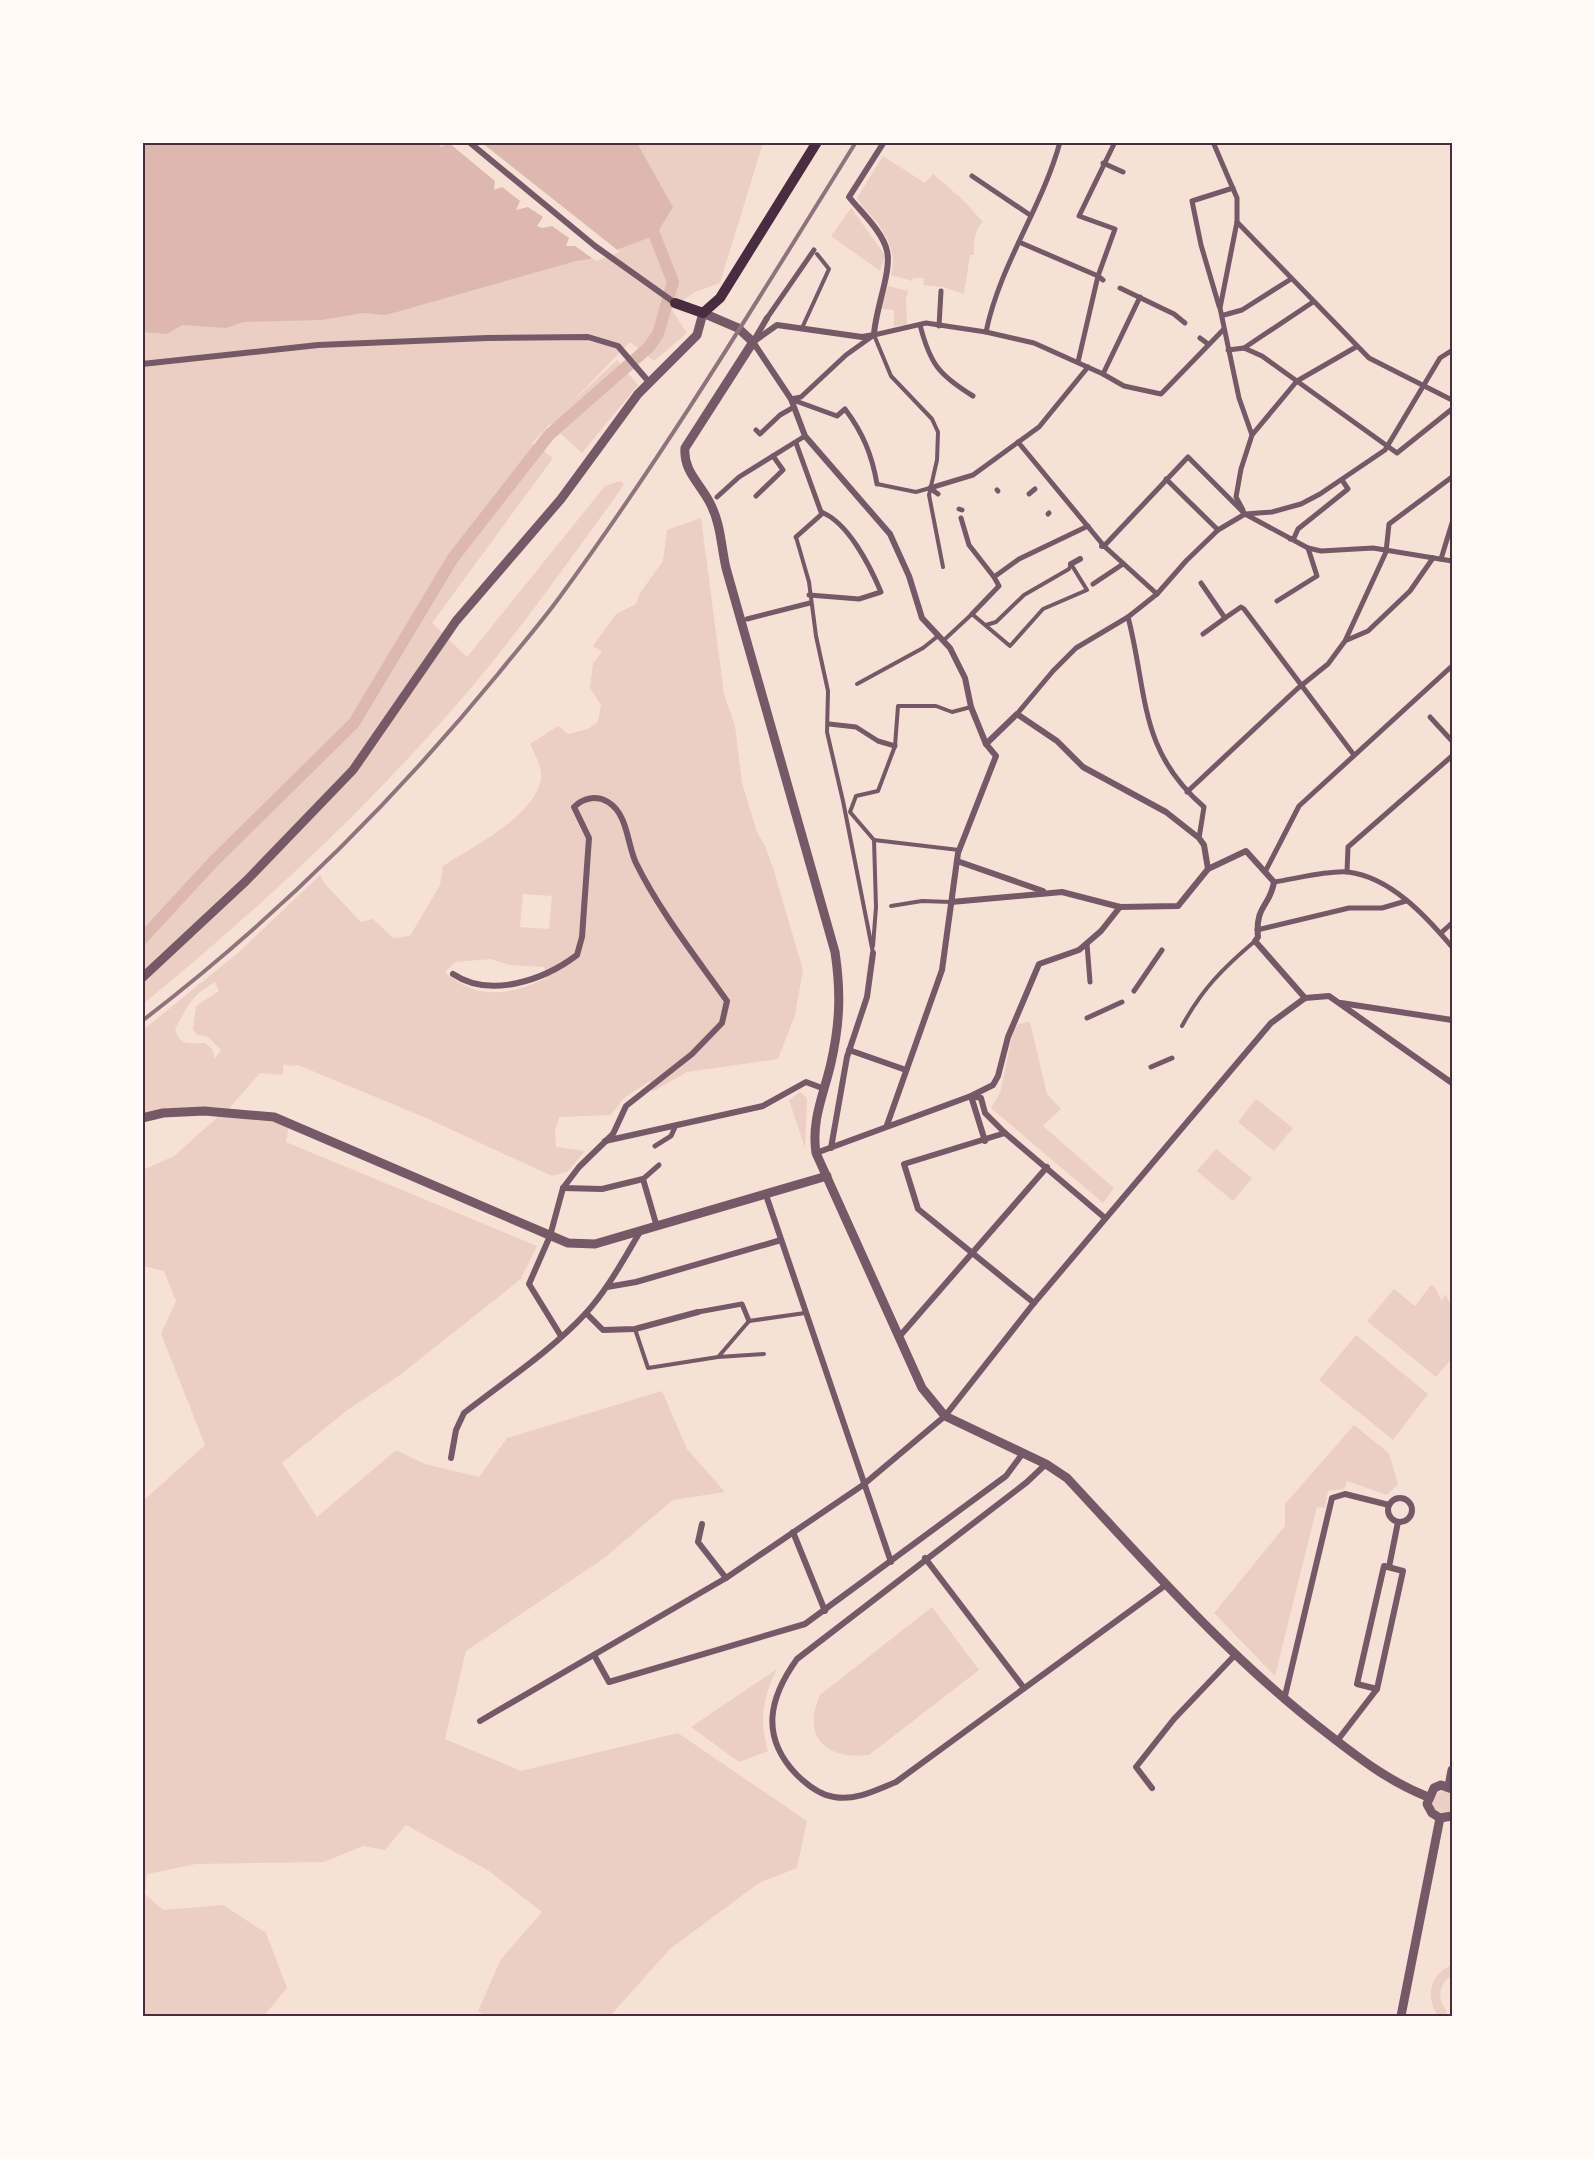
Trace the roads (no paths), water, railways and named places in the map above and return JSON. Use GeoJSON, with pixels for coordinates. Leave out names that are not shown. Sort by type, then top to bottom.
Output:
{"type":"FeatureCollection","features":[{"type":"Feature","properties":{"kind":"main road"},"geometry":{"type":"LineString","coordinates":[[675,303],[703,313],[720,298],[817,142]]}},
{"type":"Feature","properties":{"kind":"street"},"geometry":{"type":"LineString","coordinates":[[469,142],[595,246],[675,303]]}},
{"type":"Feature","properties":{"kind":"street"},"geometry":{"type":"LineString","coordinates":[[874,335],[875,316],[888,264],[887,251],[849,197],[884,142]]}},
{"type":"Feature","properties":{"kind":"street"},"geometry":{"type":"LineString","coordinates":[[986,332],[992,301],[1053,168],[1060,142]]}},
{"type":"Feature","properties":{"kind":"street"},"geometry":{"type":"LineString","coordinates":[[1078,362],[1115,229],[1079,216],[1115,142]]}},
{"type":"Feature","properties":{"kind":"street"},"geometry":{"type":"LineString","coordinates":[[1213,142],[1237,198],[1237,222],[1220,308]]}},
{"type":"Feature","properties":{"kind":"street"},"geometry":{"type":"LineString","coordinates":[[1103,163],[1123,172]]}},
{"type":"Feature","properties":{"kind":"street"},"geometry":{"type":"LineString","coordinates":[[972,176],[1030,215]]}},
{"type":"Feature","properties":{"kind":"street"},"geometry":{"type":"LineString","coordinates":[[1233,188],[1192,201],[1208,273],[1224,315],[1223,330],[1239,398],[1252,435]]}},
{"type":"Feature","properties":{"kind":"street"},"geometry":{"type":"LineString","coordinates":[[1237,222],[1369,358],[1452,400]]}},
{"type":"Feature","properties":{"kind":"street"},"geometry":{"type":"LineString","coordinates":[[1018,242],[1100,278]]}},
{"type":"Feature","properties":{"kind":"street"},"geometry":{"type":"LineString","coordinates":[[816,252],[767,318],[685,448],[684,461],[710,503],[719,524],[726,568],[834,952],[841,1002],[831,1065],[822,1088],[813,1134],[816,1153],[922,1388],[945,1416],[1046,1464],[1067,1478],[1235,1655],[1284,1700],[1402,1787],[1428,1797]]}},
{"type":"Feature","properties":{"kind":"street"},"geometry":{"type":"LineString","coordinates":[[1224,315],[1242,310],[1291,279]]}},
{"type":"Feature","properties":{"kind":"street"},"geometry":{"type":"LineString","coordinates":[[1120,288],[1174,314],[1185,323]]}},
{"type":"Feature","properties":{"kind":"street"},"geometry":{"type":"LineString","coordinates":[[939,326],[941,291]]}},
{"type":"Feature","properties":{"kind":"street"},"geometry":{"type":"LineString","coordinates":[[1103,374],[1140,297]]}},
{"type":"Feature","properties":{"kind":"street"},"geometry":{"type":"LineString","coordinates":[[1228,350],[1244,348],[1313,302]]}},
{"type":"Feature","properties":{"kind":"street"},"geometry":{"type":"LineString","coordinates":[[142,978],[246,881],[354,770],[456,621],[561,499],[649,382],[697,335],[703,313],[738,328],[753,342],[791,399],[805,436],[890,534],[909,576],[922,618],[944,640],[964,678],[971,707],[986,744],[996,756],[959,850],[942,970],[887,1125]]}},
{"type":"Feature","properties":{"kind":"street"},"geometry":{"type":"LineString","coordinates":[[753,342],[777,325],[862,337],[920,325],[939,326],[986,332],[1034,343],[1078,362],[1124,386],[1161,394],[1223,330]]}},
{"type":"Feature","properties":{"kind":"street"},"geometry":{"type":"LineString","coordinates":[[920,325],[933,362],[943,376],[973,396]]}},
{"type":"Feature","properties":{"kind":"street"},"geometry":{"type":"LineString","coordinates":[[791,399],[801,397],[853,350],[874,335]]}},
{"type":"Feature","properties":{"kind":"street"},"geometry":{"type":"LineString","coordinates":[[142,364],[318,345],[487,338],[588,337],[618,346],[649,382]]}},
{"type":"Feature","properties":{"kind":"street"},"geometry":{"type":"LineString","coordinates":[[1200,338],[1208,344]]}},
{"type":"Feature","properties":{"kind":"street"},"geometry":{"type":"LineString","coordinates":[[1245,514],[1236,497],[1241,469],[1252,435],[1297,381],[1356,347]]}},
{"type":"Feature","properties":{"kind":"street"},"geometry":{"type":"LineString","coordinates":[[1244,348],[1262,356],[1397,453],[1452,409]]}},
{"type":"Feature","properties":{"kind":"street"},"geometry":{"type":"LineString","coordinates":[[986,744],[1017,714],[1053,671],[1076,648],[1128,617],[1157,594],[1218,530],[1245,514],[1272,512],[1301,504],[1342,480],[1389,446],[1440,358],[1451,351]]}},
{"type":"Feature","properties":{"kind":"street"},"geometry":{"type":"LineString","coordinates":[[930,488],[972,475],[1018,442],[1046,420],[1088,367]]}},
{"type":"Feature","properties":{"kind":"street"},"geometry":{"type":"LineString","coordinates":[[791,399],[837,416],[846,409],[866,442],[872,457],[877,484]]}},
{"type":"Feature","properties":{"kind":"street"},"geometry":{"type":"LineString","coordinates":[[756,430],[760,434],[780,415],[794,407]]}},
{"type":"Feature","properties":{"kind":"street"},"geometry":{"type":"LineString","coordinates":[[717,496],[739,477],[805,436]]}},
{"type":"Feature","properties":{"kind":"street"},"geometry":{"type":"LineString","coordinates":[[1018,442],[1103,546],[1157,594]]}},
{"type":"Feature","properties":{"kind":"street"},"geometry":{"type":"LineString","coordinates":[[796,443],[823,513],[858,546],[880,592],[859,599],[809,595]]}},
{"type":"Feature","properties":{"kind":"street"},"geometry":{"type":"LineString","coordinates":[[756,496],[783,470],[773,456]]}},
{"type":"Feature","properties":{"kind":"street"},"geometry":{"type":"LineString","coordinates":[[1103,546],[1188,457],[1245,514],[1308,548],[1321,551],[1373,548],[1386,552],[1452,561]]}},
{"type":"Feature","properties":{"kind":"street"},"geometry":{"type":"LineString","coordinates":[[1187,792],[1328,664],[1345,640],[1386,552],[1389,524],[1452,477]]}},
{"type":"Feature","properties":{"kind":"street"},"geometry":{"type":"LineString","coordinates":[[1166,479],[1218,530]]}},
{"type":"Feature","properties":{"kind":"street"},"geometry":{"type":"LineString","coordinates":[[1290,539],[1294,538],[1298,529],[1348,489],[1342,480]]}},
{"type":"Feature","properties":{"kind":"street"},"geometry":{"type":"LineString","coordinates":[[930,488],[938,494]]}},
{"type":"Feature","properties":{"kind":"street"},"geometry":{"type":"LineString","coordinates":[[1029,494],[1035,489]]}},
{"type":"Feature","properties":{"kind":"street"},"geometry":{"type":"LineString","coordinates":[[796,537],[823,513]]}},
{"type":"Feature","properties":{"kind":"street"},"geometry":{"type":"LineString","coordinates":[[961,518],[969,545],[999,586],[972,614]]}},
{"type":"Feature","properties":{"kind":"street"},"geometry":{"type":"LineString","coordinates":[[1441,559],[1452,523]]}},
{"type":"Feature","properties":{"kind":"street"},"geometry":{"type":"LineString","coordinates":[[994,577],[1019,559],[1088,526]]}},
{"type":"Feature","properties":{"kind":"street"},"geometry":{"type":"LineString","coordinates":[[1277,601],[1317,576],[1308,548]]}},
{"type":"Feature","properties":{"kind":"street"},"geometry":{"type":"LineString","coordinates":[[1345,640],[1368,631],[1410,591],[1433,558]]}},
{"type":"Feature","properties":{"kind":"street"},"geometry":{"type":"LineString","coordinates":[[1071,564],[1080,559]]}},
{"type":"Feature","properties":{"kind":"street"},"geometry":{"type":"LineString","coordinates":[[1093,584],[1123,564]]}},
{"type":"Feature","properties":{"kind":"street"},"geometry":{"type":"LineString","coordinates":[[1201,583],[1225,618]]}},
{"type":"Feature","properties":{"kind":"street"},"geometry":{"type":"LineString","coordinates":[[747,619],[810,603]]}},
{"type":"Feature","properties":{"kind":"street"},"geometry":{"type":"LineString","coordinates":[[1203,634],[1241,607],[1244,609],[1300,687],[1354,755]]}},
{"type":"Feature","properties":{"kind":"street"},"geometry":{"type":"LineString","coordinates":[[1128,617],[1136,647],[1149,727],[1166,765],[1187,792],[1204,807],[1199,838]]}},
{"type":"Feature","properties":{"kind":"street"},"geometry":{"type":"LineString","coordinates":[[1265,872],[1299,806],[1452,666]]}},
{"type":"Feature","properties":{"kind":"street"},"geometry":{"type":"LineString","coordinates":[[1017,714],[1057,741],[1083,767],[1166,812],[1199,838],[1204,845],[1208,869]]}},
{"type":"Feature","properties":{"kind":"street"},"geometry":{"type":"LineString","coordinates":[[1430,717],[1452,741]]}},
{"type":"Feature","properties":{"kind":"street"},"geometry":{"type":"LineString","coordinates":[[829,724],[856,727],[878,741],[895,746]]}},
{"type":"Feature","properties":{"kind":"street"},"geometry":{"type":"LineString","coordinates":[[1347,872],[1347,847],[1452,756]]}},
{"type":"Feature","properties":{"kind":"street"},"geometry":{"type":"LineString","coordinates":[[453,974],[464,982],[506,984],[546,974],[577,955],[582,937],[589,838],[574,807],[586,798],[609,802],[623,820],[636,862],[674,925],[727,1001],[722,1023],[692,1054],[626,1106],[613,1134],[604,1141],[563,1188],[550,1236],[529,1284],[561,1336]]}},
{"type":"Feature","properties":{"kind":"street"},"geometry":{"type":"LineString","coordinates":[[951,902],[1062,892],[1120,907],[1178,906],[1208,869],[1246,851],[1274,882]]}},
{"type":"Feature","properties":{"kind":"street"},"geometry":{"type":"LineString","coordinates":[[957,861],[1047,893]]}},
{"type":"Feature","properties":{"kind":"street"},"geometry":{"type":"LineString","coordinates":[[1274,882],[1347,872],[1388,886],[1441,933],[1452,947]]}},
{"type":"Feature","properties":{"kind":"street"},"geometry":{"type":"LineString","coordinates":[[1274,882],[1272,891],[1258,914],[1258,937],[1255,940],[1305,998]]}},
{"type":"Feature","properties":{"kind":"street"},"geometry":{"type":"LineString","coordinates":[[1257,930],[1349,908],[1382,908],[1406,901]]}},
{"type":"Feature","properties":{"kind":"street"},"geometry":{"type":"LineString","coordinates":[[816,1153],[971,1096],[993,1085],[998,1076],[1008,1037],[1039,964],[1079,950],[1120,907]]}},
{"type":"Feature","properties":{"kind":"street"},"geometry":{"type":"LineString","coordinates":[[1441,933],[1452,923]]}},
{"type":"Feature","properties":{"kind":"street"},"geometry":{"type":"LineString","coordinates":[[1087,944],[1090,982]]}},
{"type":"Feature","properties":{"kind":"street"},"geometry":{"type":"LineString","coordinates":[[1134,991],[1162,950]]}},
{"type":"Feature","properties":{"kind":"street"},"geometry":{"type":"LineString","coordinates":[[831,1148],[849,1050],[867,997],[873,953]]}},
{"type":"Feature","properties":{"kind":"street"},"geometry":{"type":"LineString","coordinates":[[480,1721],[726,1578],[863,1485],[945,1416],[1034,1303],[1271,1023],[1305,998],[1329,996],[1452,1083]]}},
{"type":"Feature","properties":{"kind":"street"},"geometry":{"type":"LineString","coordinates":[[1087,1018],[1122,1002]]}},
{"type":"Feature","properties":{"kind":"street"},"geometry":{"type":"LineString","coordinates":[[1341,1003],[1452,1020]]}},
{"type":"Feature","properties":{"kind":"street"},"geometry":{"type":"LineString","coordinates":[[849,1050],[906,1070]]}},
{"type":"Feature","properties":{"kind":"street"},"geometry":{"type":"LineString","coordinates":[[1151,1067],[1172,1058]]}},
{"type":"Feature","properties":{"kind":"street"},"geometry":{"type":"LineString","coordinates":[[604,1141],[763,1106],[806,1082],[822,1088]]}},
{"type":"Feature","properties":{"kind":"street"},"geometry":{"type":"LineString","coordinates":[[971,1096],[981,1098],[986,1113],[1005,1133],[1106,1218]]}},
{"type":"Feature","properties":{"kind":"street"},"geometry":{"type":"LineString","coordinates":[[971,1096],[985,1141]]}},
{"type":"Feature","properties":{"kind":"street"},"geometry":{"type":"LineString","coordinates":[[142,1118],[163,1113],[204,1112],[274,1117],[568,1243],[595,1244],[826,1176]]}},
{"type":"Feature","properties":{"kind":"street"},"geometry":{"type":"LineString","coordinates":[[655,1146],[671,1136],[676,1125]]}},
{"type":"Feature","properties":{"kind":"street"},"geometry":{"type":"LineString","coordinates":[[1005,1133],[904,1164],[918,1209],[1034,1303]]}},
{"type":"Feature","properties":{"kind":"street"},"geometry":{"type":"LineString","coordinates":[[563,1188],[602,1189],[644,1179],[659,1165]]}},
{"type":"Feature","properties":{"kind":"street"},"geometry":{"type":"LineString","coordinates":[[899,1338],[1047,1167]]}},
{"type":"Feature","properties":{"kind":"street"},"geometry":{"type":"LineString","coordinates":[[644,1179],[657,1227]]}},
{"type":"Feature","properties":{"kind":"street"},"geometry":{"type":"LineString","coordinates":[[766,1195],[891,1562]]}},
{"type":"Feature","properties":{"kind":"street"},"geometry":{"type":"LineString","coordinates":[[451,1458],[456,1430],[464,1413],[561,1336],[585,1313],[607,1287],[640,1232]]}},
{"type":"Feature","properties":{"kind":"street"},"geometry":{"type":"LineString","coordinates":[[607,1287],[636,1282],[781,1240]]}},
{"type":"Feature","properties":{"kind":"street"},"geometry":{"type":"LineString","coordinates":[[585,1313],[603,1330],[635,1329],[698,1312],[742,1304],[749,1322]]}},
{"type":"Feature","properties":{"kind":"street"},"geometry":{"type":"LineString","coordinates":[[594,1655],[609,1682],[805,1624],[1006,1476],[1023,1453]]}},
{"type":"Feature","properties":{"kind":"street"},"geometry":{"type":"LineString","coordinates":[[1046,1464],[1027,1482],[925,1558],[797,1659],[791,1667],[779,1684],[772,1715],[773,1734],[783,1761],[807,1785],[834,1797],[861,1797],[896,1782],[1167,1584]]}},
{"type":"Feature","properties":{"kind":"street"},"geometry":{"type":"LineString","coordinates":[[1284,1700],[1332,1498],[1346,1494],[1389,1505]]}},
{"type":"Feature","properties":{"kind":"street"},"geometry":{"type":"LineString","coordinates":[[1400,1497],[1410,1503],[1411,1515],[1406,1521],[1398,1522],[1389,1514],[1389,1505],[1400,1497]]}},
{"type":"Feature","properties":{"kind":"street"},"geometry":{"type":"LineString","coordinates":[[1389,1567],[1398,1522]]}},
{"type":"Feature","properties":{"kind":"street"},"geometry":{"type":"LineString","coordinates":[[702,1524],[698,1542],[726,1578]]}},
{"type":"Feature","properties":{"kind":"street"},"geometry":{"type":"LineString","coordinates":[[793,1532],[825,1611]]}},
{"type":"Feature","properties":{"kind":"street"},"geometry":{"type":"LineString","coordinates":[[925,1558],[1024,1688]]}},
{"type":"Feature","properties":{"kind":"street"},"geometry":{"type":"LineString","coordinates":[[1337,1741],[1377,1689],[1403,1570],[1384,1566],[1357,1684],[1377,1689]]}},
{"type":"Feature","properties":{"kind":"street"},"geometry":{"type":"LineString","coordinates":[[1152,1788],[1136,1767],[1174,1719],[1235,1655]]}},
{"type":"Feature","properties":{"kind":"street"},"geometry":{"type":"LineString","coordinates":[[1452,1770],[1451,1787],[1434,1788],[1428,1797],[1427,1804],[1431,1813],[1440,1818],[1452,1816]]}},
{"type":"Feature","properties":{"kind":"street"},"geometry":{"type":"LineString","coordinates":[[1401,2016],[1440,1818]]}},
{"type":"Feature","properties":{"kind":"lane"},"geometry":{"type":"LineString","coordinates":[[802,328],[829,269],[816,252]]}},
{"type":"Feature","properties":{"kind":"lane"},"geometry":{"type":"LineString","coordinates":[[874,335],[891,376],[932,420],[938,432],[937,460],[930,488],[943,567]]}},
{"type":"Feature","properties":{"kind":"lane"},"geometry":{"type":"LineString","coordinates":[[877,484],[916,492],[930,488]]}},
{"type":"Feature","properties":{"kind":"lane"},"geometry":{"type":"LineString","coordinates":[[796,537],[805,563],[810,603],[828,691],[829,724],[827,732],[873,953]]}},
{"type":"Feature","properties":{"kind":"lane"},"geometry":{"type":"LineString","coordinates":[[944,640],[972,614],[1010,646],[1043,609],[1087,590],[1071,564]]}},
{"type":"Feature","properties":{"kind":"lane"},"geometry":{"type":"LineString","coordinates":[[986,625],[996,622],[1024,595],[1069,569],[1071,564]]}},
{"type":"Feature","properties":{"kind":"lane"},"geometry":{"type":"LineString","coordinates":[[857,684],[923,648],[938,636]]}},
{"type":"Feature","properties":{"kind":"lane"},"geometry":{"type":"LineString","coordinates":[[873,953],[876,907],[874,840],[850,812],[856,796],[878,791],[895,746],[898,706],[936,706],[952,712],[971,707]]}},
{"type":"Feature","properties":{"kind":"lane"},"geometry":{"type":"LineString","coordinates":[[874,840],[959,850]]}},
{"type":"Feature","properties":{"kind":"lane"},"geometry":{"type":"LineString","coordinates":[[891,906],[922,901],[951,902]]}},
{"type":"Feature","properties":{"kind":"lane"},"geometry":{"type":"LineString","coordinates":[[1182,1026],[1199,995],[1224,966],[1255,940]]}},
{"type":"Feature","properties":{"kind":"lane"},"geometry":{"type":"LineString","coordinates":[[718,1357],[749,1322],[806,1313]]}},
{"type":"Feature","properties":{"kind":"lane"},"geometry":{"type":"LineString","coordinates":[[635,1329],[648,1368],[718,1357],[764,1354]]}},
{"type":"Feature","properties":{"kind":"waterway"},"geometry":{"type":"LineString","coordinates":[[142,939],[213,862],[354,723],[453,558],[549,435],[649,347],[658,334],[673,282],[649,221]]}},
{"type":"Feature","properties":{"kind":"railway"},"geometry":{"type":"LineString","coordinates":[[142,1021],[239,942],[330,858],[417,768],[537,627],[599,543],[675,430],[856,142]]}}]}
